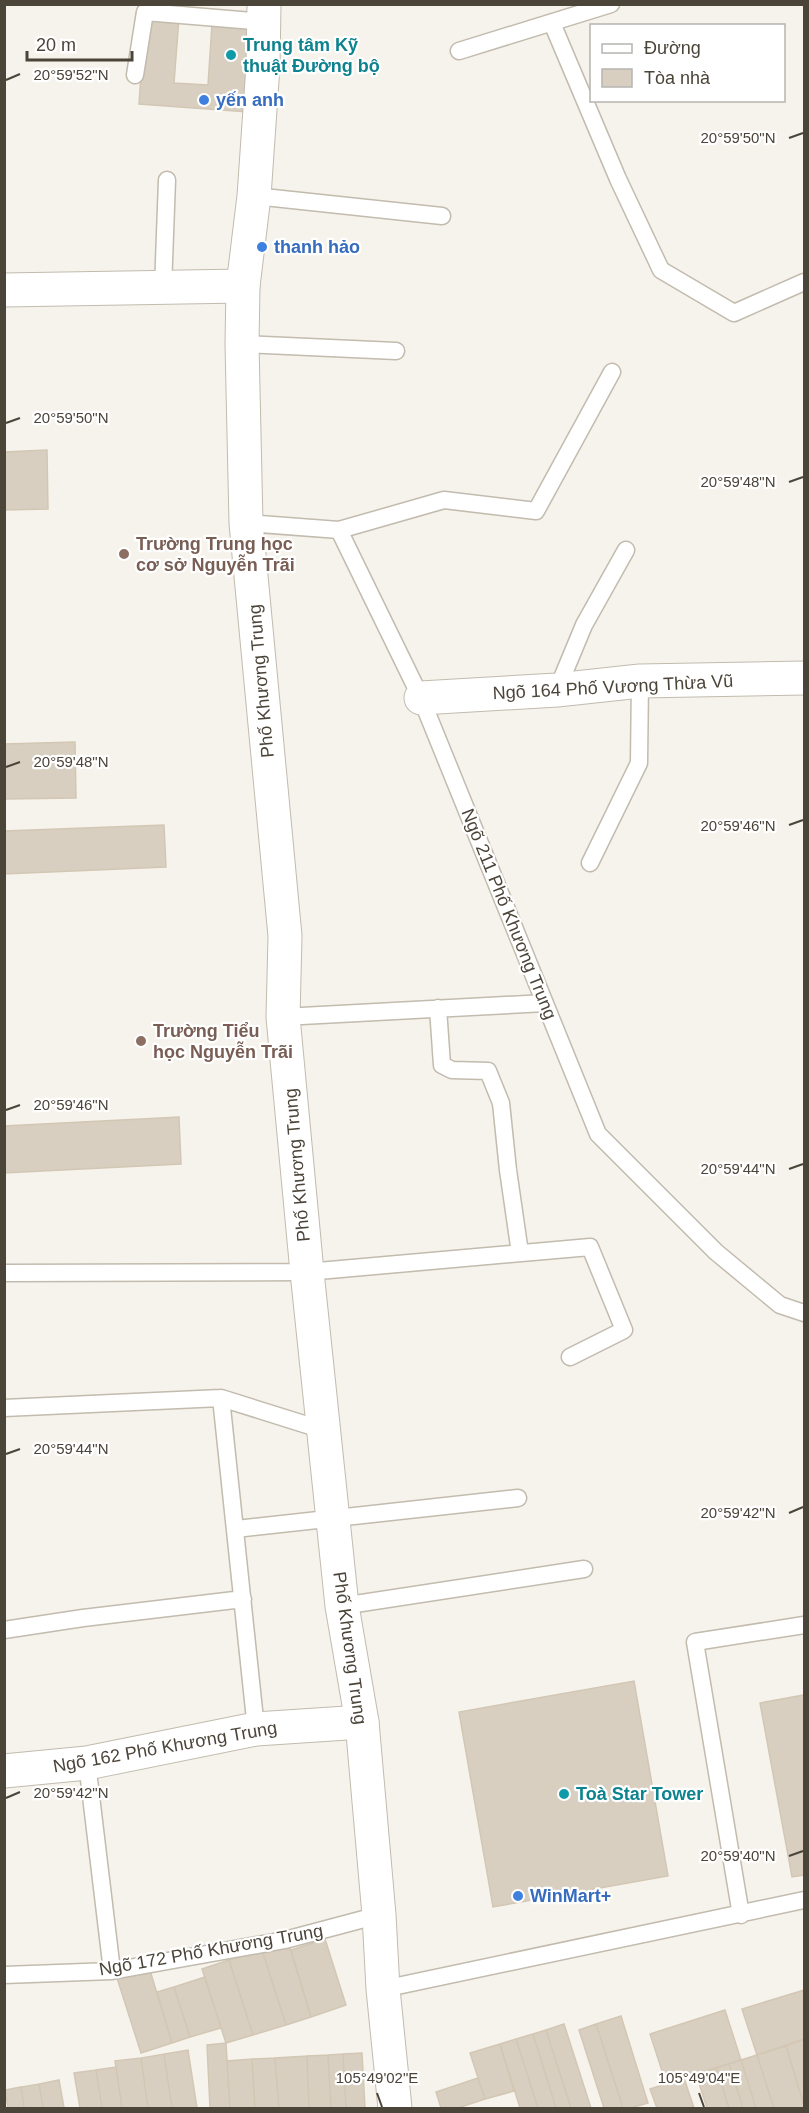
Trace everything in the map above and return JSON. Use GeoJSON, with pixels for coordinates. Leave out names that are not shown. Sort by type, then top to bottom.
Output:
{"type":"FeatureCollection","features":[{"type":"Feature","properties":{"kind":"street","name":"Phố Khương Trung"},"geometry":{"type":"LineString","coordinates":[[264,13],[263,66],[254,196],[243,286],[246,523],[285,936],[283,1017],[342,1606],[362,1722],[395,2109]]}},
{"type":"Feature","properties":{"kind":"street"},"geometry":{"type":"LineString","coordinates":[[4,290],[243,286]]}},
{"type":"Feature","properties":{"kind":"street","name":"Ngõ 164 Phố Vương Thừa Vũ"},"geometry":{"type":"LineString","coordinates":[[421,698],[557,690],[640,681],[804,678]]}},
{"type":"Feature","properties":{"kind":"street","name":"Ngõ 162 Phố Khương Trung"},"geometry":{"type":"LineString","coordinates":[[4,1771],[87,1763],[256,1729],[362,1722]]}},
{"type":"Feature","properties":{"kind":"lane"},"geometry":{"type":"LineString","coordinates":[[459,51],[610,4]]}},
{"type":"Feature","properties":{"kind":"lane"},"geometry":{"type":"LineString","coordinates":[[135,75],[145,12],[264,13]]}},
{"type":"Feature","properties":{"kind":"lane"},"geometry":{"type":"LineString","coordinates":[[552,23],[618,179],[661,270],[734,314],[804,282]]}},
{"type":"Feature","properties":{"kind":"lane"},"geometry":{"type":"LineString","coordinates":[[163,288],[167,180]]}},
{"type":"Feature","properties":{"kind":"lane"},"geometry":{"type":"LineString","coordinates":[[254,196],[442,216]]}},
{"type":"Feature","properties":{"kind":"lane"},"geometry":{"type":"LineString","coordinates":[[242,344],[396,351]]}},
{"type":"Feature","properties":{"kind":"lane"},"geometry":{"type":"LineString","coordinates":[[246,523],[339,530],[444,500],[536,511],[612,372]]}},
{"type":"Feature","properties":{"kind":"lane","name":"Ngõ 211 Phố Khương Trung"},"geometry":{"type":"LineString","coordinates":[[339,530],[421,698],[598,1134],[716,1252],[780,1305],[804,1313]]}},
{"type":"Feature","properties":{"kind":"lane"},"geometry":{"type":"LineString","coordinates":[[557,690],[584,625],[626,550]]}},
{"type":"Feature","properties":{"kind":"lane"},"geometry":{"type":"LineString","coordinates":[[590,863],[639,763],[640,681]]}},
{"type":"Feature","properties":{"kind":"lane"},"geometry":{"type":"LineString","coordinates":[[283,1017],[545,1003]]}},
{"type":"Feature","properties":{"kind":"lane"},"geometry":{"type":"LineString","coordinates":[[438,1008],[442,1065],[452,1070],[488,1071],[501,1103],[519,1252]]}},
{"type":"Feature","properties":{"kind":"lane"},"geometry":{"type":"LineString","coordinates":[[4,1273],[307,1272],[590,1247],[624,1330],[570,1357]]}},
{"type":"Feature","properties":{"kind":"lane"},"geometry":{"type":"LineString","coordinates":[[221,1398],[256,1729]]}},
{"type":"Feature","properties":{"kind":"lane"},"geometry":{"type":"LineString","coordinates":[[4,1408],[221,1398],[323,1430]]}},
{"type":"Feature","properties":{"kind":"lane"},"geometry":{"type":"LineString","coordinates":[[236,1529],[518,1498]]}},
{"type":"Feature","properties":{"kind":"lane"},"geometry":{"type":"LineString","coordinates":[[342,1606],[584,1569]]}},
{"type":"Feature","properties":{"kind":"lane"},"geometry":{"type":"LineString","coordinates":[[4,1630],[95,1616],[243,1599]]}},
{"type":"Feature","properties":{"kind":"lane"},"geometry":{"type":"LineString","coordinates":[[741,1915],[696,1642],[804,1625]]}},
{"type":"Feature","properties":{"kind":"lane"},"geometry":{"type":"LineString","coordinates":[[87,1763],[112,1971]]}},
{"type":"Feature","properties":{"kind":"lane"},"geometry":{"type":"LineString","coordinates":[[383,1989],[804,1900]]}},
{"type":"Feature","properties":{"kind":"lane","name":"Ngõ 172 Phố Khương Trung"},"geometry":{"type":"LineString","coordinates":[[4,1975],[112,1971],[285,1940],[379,1915]]}},
{"type":"Feature","properties":{"kind":"building","name":"Trung tâm Kỹ thuật Đường bộ"},"geometry":{"type":"Polygon","coordinates":[[[145,15],[179,18],[174,83],[208,85],[212,24],[254,27],[248,112],[139,104],[145,15]]]}},
{"type":"Feature","properties":{"kind":"building"},"geometry":{"type":"Polygon","coordinates":[[[47,450],[48,509],[4,510],[4,452],[47,450]]]}},
{"type":"Feature","properties":{"kind":"building"},"geometry":{"type":"Polygon","coordinates":[[[75,742],[76,798],[4,799],[4,744],[75,742]]]}},
{"type":"Feature","properties":{"kind":"building"},"geometry":{"type":"Polygon","coordinates":[[[164,825],[166,867],[4,874],[4,831],[164,825]]]}},
{"type":"Feature","properties":{"kind":"building"},"geometry":{"type":"Polygon","coordinates":[[[179,1117],[181,1164],[4,1173],[4,1126],[179,1117]]]}},
{"type":"Feature","properties":{"kind":"building","name":"Toà Star Tower"},"geometry":{"type":"Polygon","coordinates":[[[634,1681],[668,1876],[493,1907],[459,1712],[634,1681]]]}},
{"type":"Feature","properties":{"kind":"building"},"geometry":{"type":"Polygon","coordinates":[[[804,1695],[804,1875],[792,1877],[760,1703],[804,1695]]]}},
{"type":"Feature","properties":{"kind":"building"},"geometry":{"type":"Polygon","coordinates":[[[325,1939],[346,2005],[311,2017],[291,1950],[325,1939]]]}},
{"type":"Feature","properties":{"kind":"building"},"geometry":{"type":"Polygon","coordinates":[[[288,1942],[311,2017],[286,2025],[262,1950],[288,1942]]]}},
{"type":"Feature","properties":{"kind":"building"},"geometry":{"type":"Polygon","coordinates":[[[262,1950],[286,2025],[253,2035],[229,1960],[262,1950]]]}},
{"type":"Feature","properties":{"kind":"building"},"geometry":{"type":"Polygon","coordinates":[[[229,1960],[253,2035],[226,2043],[202,1969],[229,1960]]]}},
{"type":"Feature","properties":{"kind":"building"},"geometry":{"type":"Polygon","coordinates":[[[149,1967],[172,2043],[141,2053],[117,1978],[149,1967]]]}},
{"type":"Feature","properties":{"kind":"building"},"geometry":{"type":"Polygon","coordinates":[[[205,1977],[221,2028],[190,2037],[174,1987],[205,1977]]]}},
{"type":"Feature","properties":{"kind":"building"},"geometry":{"type":"Polygon","coordinates":[[[174,1987],[190,2037],[172,2043],[157,1992],[174,1987]]]}},
{"type":"Feature","properties":{"kind":"building"},"geometry":{"type":"Polygon","coordinates":[[[804,1990],[804,2039],[757,2055],[742,2009],[804,1990]]]}},
{"type":"Feature","properties":{"kind":"building"},"geometry":{"type":"Polygon","coordinates":[[[725,2010],[741,2060],[666,2083],[650,2034],[725,2010]]]}},
{"type":"Feature","properties":{"kind":"building"},"geometry":{"type":"Polygon","coordinates":[[[621,2016],[648,2103],[631,2108],[623,2108],[596,2024],[621,2016]]]}},
{"type":"Feature","properties":{"kind":"building"},"geometry":{"type":"Polygon","coordinates":[[[564,2024],[591,2108],[571,2108],[546,2030],[564,2024]]]}},
{"type":"Feature","properties":{"kind":"building"},"geometry":{"type":"Polygon","coordinates":[[[596,2024],[623,2108],[604,2108],[579,2030],[596,2024]]]}},
{"type":"Feature","properties":{"kind":"building"},"geometry":{"type":"Polygon","coordinates":[[[546,2030],[571,2108],[556,2108],[533,2034],[546,2030]]]}},
{"type":"Feature","properties":{"kind":"building"},"geometry":{"type":"Polygon","coordinates":[[[533,2034],[556,2108],[538,2108],[516,2039],[533,2034]]]}},
{"type":"Feature","properties":{"kind":"building"},"geometry":{"type":"Polygon","coordinates":[[[516,2039],[538,2108],[520,2108],[500,2044],[516,2039]]]}},
{"type":"Feature","properties":{"kind":"building"},"geometry":{"type":"Polygon","coordinates":[[[804,2039],[804,2105],[786,2046],[804,2039]]]}},
{"type":"Feature","properties":{"kind":"building"},"geometry":{"type":"Polygon","coordinates":[[[226,2043],[230,2108],[210,2108],[207,2045],[226,2043]]]}},
{"type":"Feature","properties":{"kind":"building"},"geometry":{"type":"Polygon","coordinates":[[[500,2044],[514,2091],[485,2099],[470,2053],[500,2044]]]}},
{"type":"Feature","properties":{"kind":"building"},"geometry":{"type":"Polygon","coordinates":[[[786,2046],[804,2108],[774,2108],[757,2055],[786,2046]]]}},
{"type":"Feature","properties":{"kind":"building"},"geometry":{"type":"Polygon","coordinates":[[[188,2050],[197,2108],[172,2108],[164,2054],[188,2050]]]}},
{"type":"Feature","properties":{"kind":"building"},"geometry":{"type":"Polygon","coordinates":[[[362,2053],[365,2108],[346,2108],[343,2054],[362,2053]]]}},
{"type":"Feature","properties":{"kind":"building"},"geometry":{"type":"Polygon","coordinates":[[[164,2054],[172,2108],[148,2108],[141,2058],[164,2054]]]}},
{"type":"Feature","properties":{"kind":"building"},"geometry":{"type":"Polygon","coordinates":[[[343,2054],[346,2108],[331,2108],[328,2055],[343,2054]]]}},
{"type":"Feature","properties":{"kind":"building"},"geometry":{"type":"Polygon","coordinates":[[[328,2055],[331,2108],[309,2108],[307,2056],[328,2055]]]}},
{"type":"Feature","properties":{"kind":"building"},"geometry":{"type":"Polygon","coordinates":[[[757,2055],[774,2108],[756,2108],[741,2060],[757,2055]]]}},
{"type":"Feature","properties":{"kind":"building"},"geometry":{"type":"Polygon","coordinates":[[[307,2056],[309,2108],[279,2108],[275,2058],[307,2056]]]}},
{"type":"Feature","properties":{"kind":"building"},"geometry":{"type":"Polygon","coordinates":[[[141,2058],[148,2108],[122,2108],[115,2061],[141,2058]]]}},
{"type":"Feature","properties":{"kind":"building"},"geometry":{"type":"Polygon","coordinates":[[[275,2058],[279,2108],[255,2108],[252,2059],[275,2058]]]}},
{"type":"Feature","properties":{"kind":"building"},"geometry":{"type":"Polygon","coordinates":[[[252,2059],[255,2108],[230,2108],[227,2061],[252,2059]]]}},
{"type":"Feature","properties":{"kind":"building"},"geometry":{"type":"Polygon","coordinates":[[[741,2060],[756,2108],[743,2108],[729,2064],[741,2060]]]}},
{"type":"Feature","properties":{"kind":"building"},"geometry":{"type":"Polygon","coordinates":[[[729,2064],[743,2108],[729,2108],[716,2068],[729,2064]]]}},
{"type":"Feature","properties":{"kind":"building"},"geometry":{"type":"Polygon","coordinates":[[[116,2067],[122,2108],[102,2108],[96,2070],[116,2067]]]}},
{"type":"Feature","properties":{"kind":"building"},"geometry":{"type":"Polygon","coordinates":[[[716,2068],[729,2108],[707,2108],[696,2074],[716,2068]]]}},
{"type":"Feature","properties":{"kind":"building"},"geometry":{"type":"Polygon","coordinates":[[[96,2070],[102,2108],[80,2108],[74,2073],[96,2070]]]}},
{"type":"Feature","properties":{"kind":"building"},"geometry":{"type":"Polygon","coordinates":[[[478,2078],[485,2099],[458,2108],[441,2108],[436,2092],[478,2078]]]}},
{"type":"Feature","properties":{"kind":"building"},"geometry":{"type":"Polygon","coordinates":[[[684,2078],[694,2108],[657,2108],[650,2089],[684,2078]]]}},
{"type":"Feature","properties":{"kind":"building"},"geometry":{"type":"Polygon","coordinates":[[[59,2080],[64,2108],[43,2108],[39,2084],[59,2080]]]}},
{"type":"Feature","properties":{"kind":"building"},"geometry":{"type":"Polygon","coordinates":[[[39,2084],[43,2108],[24,2108],[21,2087],[39,2084]]]}},
{"type":"Feature","properties":{"kind":"building"},"geometry":{"type":"Polygon","coordinates":[[[21,2087],[24,2108],[8,2108],[5,2090],[21,2087]]]}},
{"type":"Feature","properties":{"kind":"place","name":"Trung tâm Kỹ thuật Đường bộ"},"geometry":{"type":"Point","coordinates":[231,55]}},
{"type":"Feature","properties":{"kind":"place","name":"yến anh"},"geometry":{"type":"Point","coordinates":[204,100]}},
{"type":"Feature","properties":{"kind":"place","name":"thanh hảo"},"geometry":{"type":"Point","coordinates":[262,247]}},
{"type":"Feature","properties":{"kind":"place","name":"Trường Trung học cơ sở Nguyễn Trãi"},"geometry":{"type":"Point","coordinates":[124,554]}},
{"type":"Feature","properties":{"kind":"place","name":"Trường Tiểu học Nguyễn Trãi"},"geometry":{"type":"Point","coordinates":[141,1041]}},
{"type":"Feature","properties":{"kind":"place","name":"Toà Star Tower"},"geometry":{"type":"Point","coordinates":[564,1794]}},
{"type":"Feature","properties":{"kind":"place","name":"WinMart+"},"geometry":{"type":"Point","coordinates":[518,1896]}}]}
